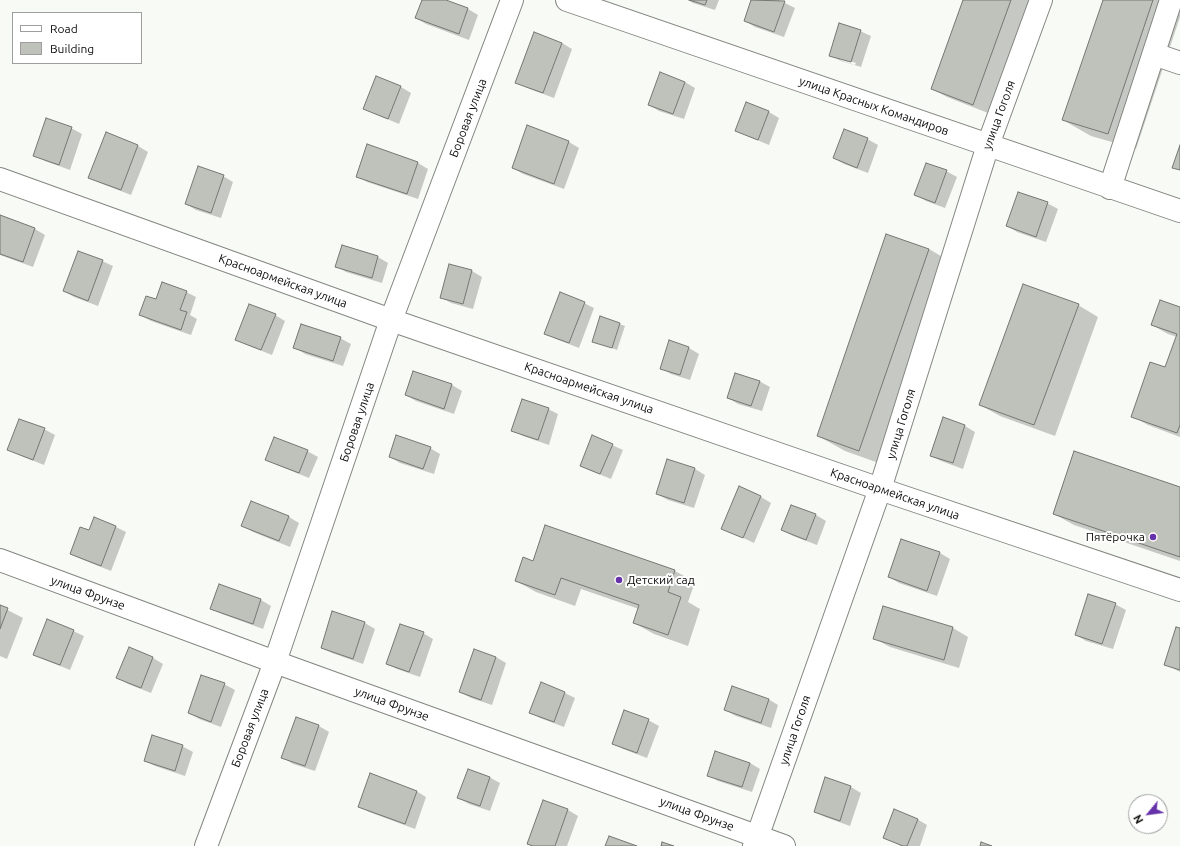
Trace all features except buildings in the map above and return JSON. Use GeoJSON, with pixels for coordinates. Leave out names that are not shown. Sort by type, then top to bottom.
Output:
{"type":"FeatureCollection","features":[{"type":"Feature","properties":{"kind":"street","name":"Боровая улица"},"geometry":{"type":"LineString","coordinates":[[206,846],[275,662],[391,320],[512,0]]}},
{"type":"Feature","properties":{"kind":"street","name":"улица Красных Командиров"},"geometry":{"type":"LineString","coordinates":[[567,0],[1180,211]]}},
{"type":"Feature","properties":{"kind":"street","name":"улица Гоголя"},"geometry":{"type":"LineString","coordinates":[[756,841],[880,489],[988,145],[1041,0]]}},
{"type":"Feature","properties":{"kind":"street"},"geometry":{"type":"LineString","coordinates":[[1110,188],[1171,0]]}},
{"type":"Feature","properties":{"kind":"street"},"geometry":{"type":"LineString","coordinates":[[1154,54],[1180,63]]}},
{"type":"Feature","properties":{"kind":"street","name":"Красноармейская улица"},"geometry":{"type":"LineString","coordinates":[[0,180],[391,320],[880,489],[1180,590]]}},
{"type":"Feature","properties":{"kind":"street","name":"улица Фрунзе"},"geometry":{"type":"LineString","coordinates":[[0,560],[756,841],[784,846]]}},
{"type":"Feature","properties":{"kind":"place","name":"Пятёрочка"},"geometry":{"type":"Point","coordinates":[1153,537]}},
{"type":"Feature","properties":{"kind":"place","name":"Детский сад"},"geometry":{"type":"Point","coordinates":[619,580]}}]}
